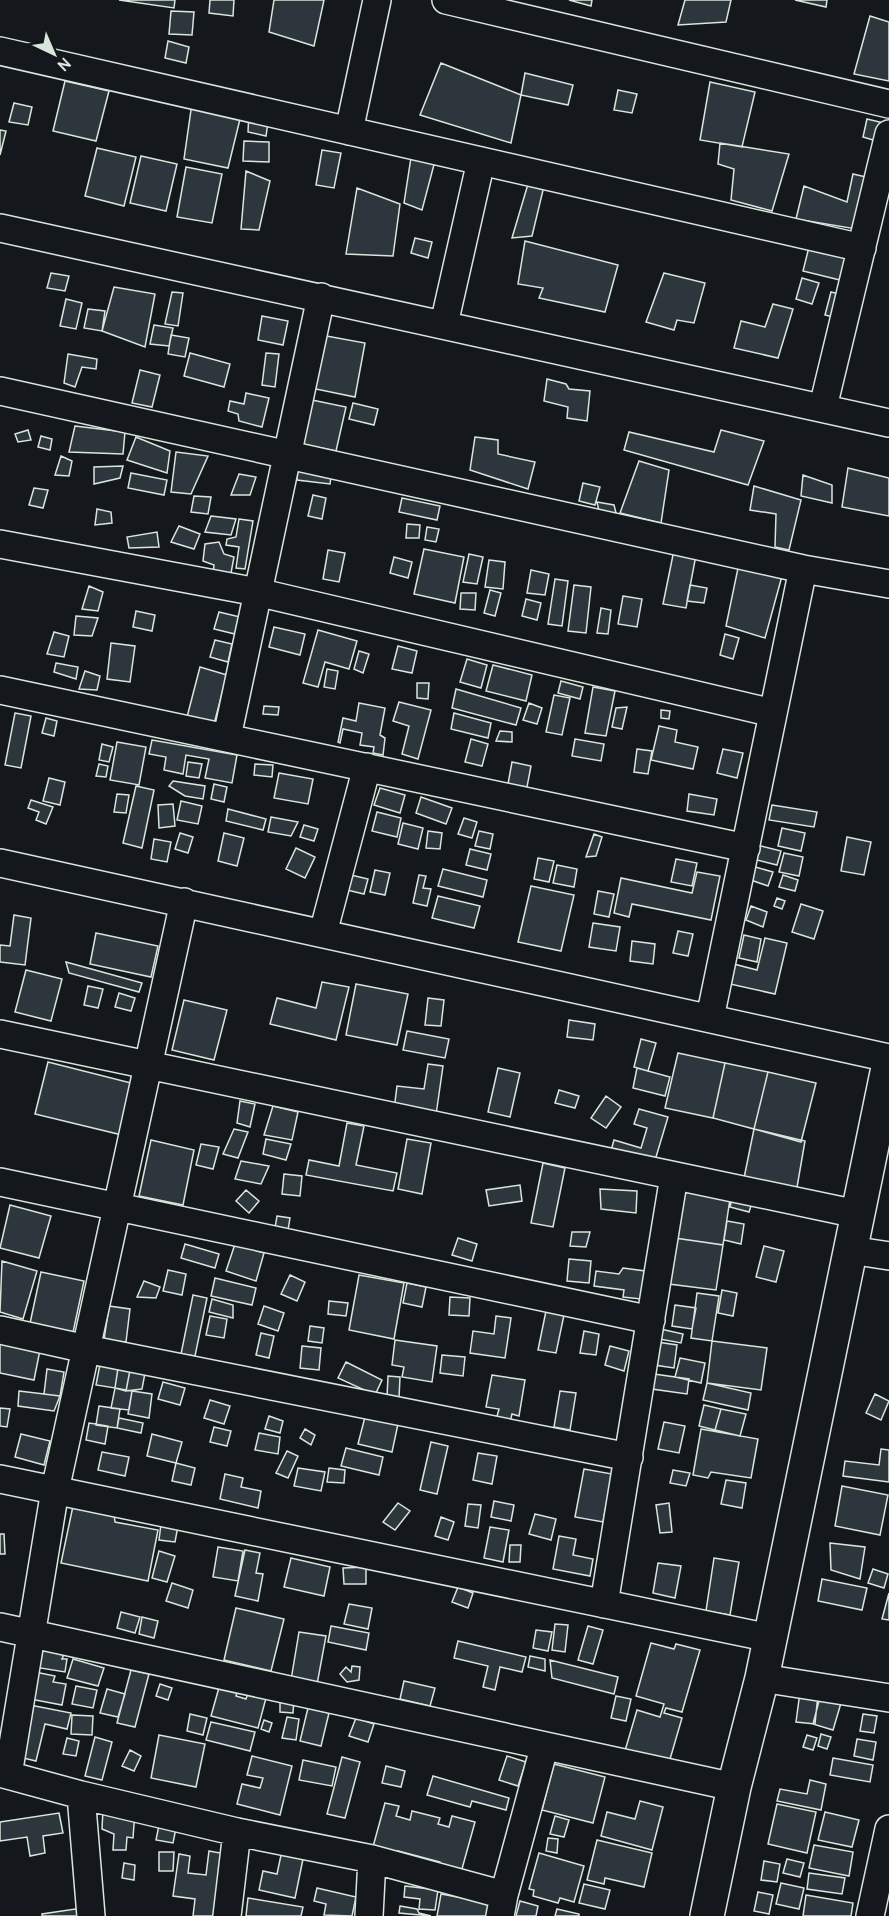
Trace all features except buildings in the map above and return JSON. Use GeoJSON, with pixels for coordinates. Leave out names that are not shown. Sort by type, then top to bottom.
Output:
{"type":"FeatureCollection","features":[{"type":"Feature","properties":{"kind":"street"},"geometry":{"type":"LineString","coordinates":[[349,131],[377,0]]}},
{"type":"Feature","properties":{"kind":"street"},"geometry":{"type":"LineString","coordinates":[[446,0],[889,104]]}},
{"type":"Feature","properties":{"kind":"street"},"geometry":{"type":"LineString","coordinates":[[0,51],[862,248]]}},
{"type":"Feature","properties":{"kind":"street"},"geometry":{"type":"LineString","coordinates":[[823,407],[889,134]]}},
{"type":"Feature","properties":{"kind":"street"},"geometry":{"type":"LineString","coordinates":[[444,324],[481,161]]}},
{"type":"Feature","properties":{"kind":"street"},"geometry":{"type":"LineString","coordinates":[[0,228],[889,423]]}},
{"type":"Feature","properties":{"kind":"street"},"geometry":{"type":"LineString","coordinates":[[227,737],[321,297]]}},
{"type":"Feature","properties":{"kind":"street"},"geometry":{"type":"LineString","coordinates":[[0,391],[803,569],[889,584]]}},
{"type":"Feature","properties":{"kind":"street"},"geometry":{"type":"LineString","coordinates":[[0,544],[257,592],[773,713]]}},
{"type":"Feature","properties":{"kind":"street"},"geometry":{"type":"LineString","coordinates":[[710,1018],[803,569]]}},
{"type":"Feature","properties":{"kind":"street"},"geometry":{"type":"LineString","coordinates":[[0,690],[746,848]]}},
{"type":"Feature","properties":{"kind":"street"},"geometry":{"type":"LineString","coordinates":[[323,933],[367,767]]}},
{"type":"Feature","properties":{"kind":"street"},"geometry":{"type":"LineString","coordinates":[[0,863],[889,1058]]}},
{"type":"Feature","properties":{"kind":"street"},"geometry":{"type":"LineString","coordinates":[[184,902],[54,1490],[32,1634],[4,1774],[81,1796],[237,1832],[372,1859],[502,1905],[544,1748]]}},
{"type":"Feature","properties":{"kind":"street"},"geometry":{"type":"LineString","coordinates":[[0,1034],[147,1067],[857,1214]]}},
{"type":"Feature","properties":{"kind":"street"},"geometry":{"type":"LineString","coordinates":[[707,1916],[734,1787],[762,1678],[889,1063]]}},
{"type":"Feature","properties":{"kind":"street"},"geometry":{"type":"LineString","coordinates":[[604,1604],[675,1176]]}},
{"type":"Feature","properties":{"kind":"street"},"geometry":{"type":"LineString","coordinates":[[0,1182],[651,1320]]}},
{"type":"Feature","properties":{"kind":"street"},"geometry":{"type":"LineString","coordinates":[[850,1250],[889,1256]]}},
{"type":"Feature","properties":{"kind":"street"},"geometry":{"type":"LineString","coordinates":[[0,1330],[628,1457]]}},
{"type":"Feature","properties":{"kind":"street"},"geometry":{"type":"LineString","coordinates":[[0,1479],[770,1638]]}},
{"type":"Feature","properties":{"kind":"street"},"geometry":{"type":"LineString","coordinates":[[0,1627],[544,1748],[734,1787]]}},
{"type":"Feature","properties":{"kind":"street"},"geometry":{"type":"LineString","coordinates":[[762,1678],[889,1698]]}},
{"type":"Feature","properties":{"kind":"street"},"geometry":{"type":"LineString","coordinates":[[81,1796],[91,1916]]}},
{"type":"Feature","properties":{"kind":"street"},"geometry":{"type":"LineString","coordinates":[[870,1916],[883,1884],[889,1829]]}},
{"type":"Feature","properties":{"kind":"street"},"geometry":{"type":"LineString","coordinates":[[227,1916],[237,1832]]}},
{"type":"Feature","properties":{"kind":"street"},"geometry":{"type":"LineString","coordinates":[[369,1916],[372,1859]]}}]}
